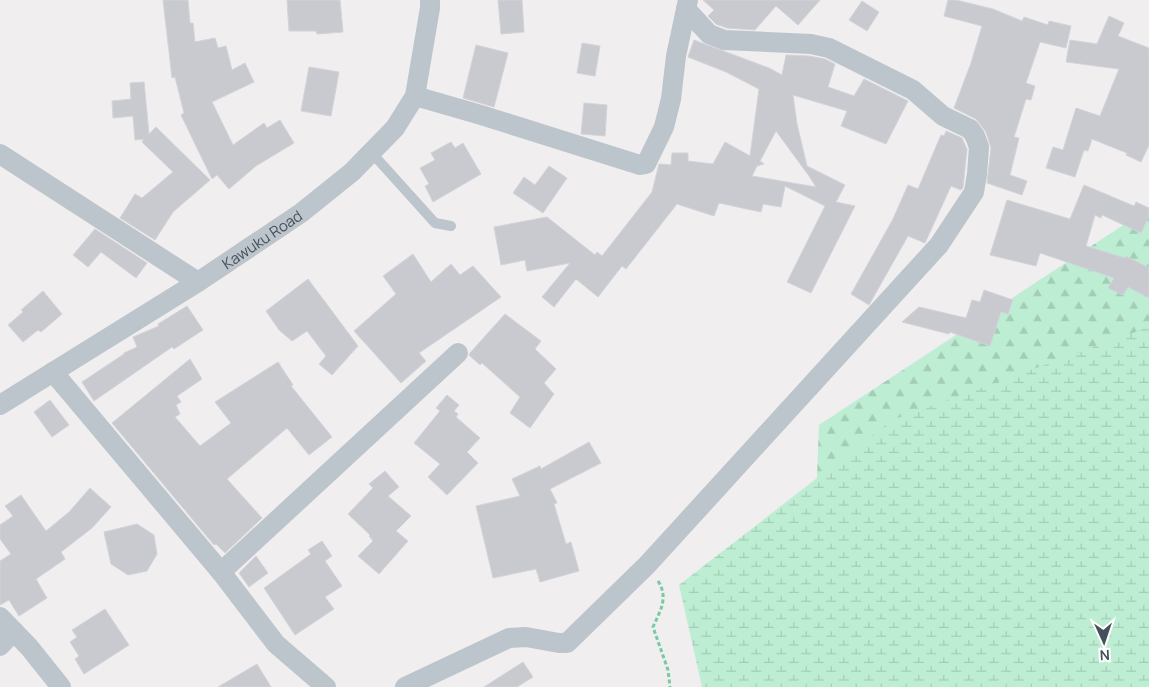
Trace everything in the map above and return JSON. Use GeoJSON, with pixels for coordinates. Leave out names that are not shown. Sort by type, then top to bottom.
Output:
{"type":"FeatureCollection","features":[{"type":"Feature","properties":{"kind":"street","name":"Kawuku Road"},"geometry":{"type":"LineString","coordinates":[[0,405],[198,282],[301,213],[352,172],[395,128],[415,96],[430,0]]}},
{"type":"Feature","properties":{"kind":"street"},"geometry":{"type":"LineString","coordinates":[[415,96],[642,166],[646,164],[664,127],[671,99],[676,56],[687,4]]}},
{"type":"Feature","properties":{"kind":"street"},"geometry":{"type":"LineString","coordinates":[[405,687],[509,638],[526,637],[567,643],[646,565],[939,246],[974,192],[979,155],[975,136],[970,129],[943,116],[913,90],[829,48],[811,44],[724,40],[709,34],[687,4]]}},
{"type":"Feature","properties":{"kind":"street"},"geometry":{"type":"LineString","coordinates":[[0,154],[198,282]]}},
{"type":"Feature","properties":{"kind":"street"},"geometry":{"type":"LineString","coordinates":[[221,572],[458,353]]}},
{"type":"Feature","properties":{"kind":"street"},"geometry":{"type":"LineString","coordinates":[[53,372],[221,572],[276,644],[326,687]]}},
{"type":"Feature","properties":{"kind":"street"},"geometry":{"type":"LineString","coordinates":[[0,617],[29,647],[61,687]]}},
{"type":"Feature","properties":{"kind":"street"},"geometry":{"type":"LineString","coordinates":[[0,646],[14,631]]}},
{"type":"Feature","properties":{"kind":"lane"},"geometry":{"type":"LineString","coordinates":[[371,152],[435,223],[451,226]]}},
{"type":"Feature","properties":{"kind":"path"},"geometry":{"type":"LineString","coordinates":[[646,565],[661,587],[664,601],[653,627],[668,670],[670,687]]}},
{"type":"Feature","properties":{"kind":"green space"},"geometry":{"type":"Polygon","coordinates":[[[1149,214],[1149,687],[809,687],[819,425],[1137,216],[1149,214]]]}},
{"type":"Feature","properties":{"kind":"green space"},"geometry":{"type":"Polygon","coordinates":[[[1149,327],[1149,687],[702,687],[679,585],[892,420],[1149,327]]]}},
{"type":"Feature","properties":{"kind":"building"},"geometry":{"type":"Polygon","coordinates":[[[163,0],[188,0],[190,23],[193,23],[195,42],[215,38],[218,48],[226,46],[232,70],[245,63],[254,82],[212,102],[233,145],[264,123],[267,128],[280,120],[294,143],[256,166],[229,189],[217,175],[212,179],[181,115],[184,113],[175,77],[172,78],[163,0]]]}},
{"type":"Feature","properties":{"kind":"building"},"geometry":{"type":"Polygon","coordinates":[[[287,0],[340,0],[343,32],[317,34],[316,31],[289,31],[287,0]]]}},
{"type":"Feature","properties":{"kind":"building"},"geometry":{"type":"Polygon","coordinates":[[[498,0],[522,0],[524,32],[501,34],[498,0]]]}},
{"type":"Feature","properties":{"kind":"building"},"geometry":{"type":"Polygon","coordinates":[[[703,0],[820,0],[798,25],[776,6],[755,30],[727,28],[716,24],[708,16],[714,10],[703,0]]]}},
{"type":"Feature","properties":{"kind":"building"},"geometry":{"type":"Polygon","coordinates":[[[948,0],[956,0],[993,9],[1022,21],[1024,17],[1048,25],[1049,21],[1071,26],[1066,48],[1040,42],[1026,83],[1035,86],[1031,100],[1026,99],[1014,137],[1019,138],[1010,175],[1027,181],[1022,195],[987,183],[991,148],[986,132],[976,119],[954,108],[971,63],[982,26],[944,16],[948,0]]]}},
{"type":"Feature","properties":{"kind":"building"},"geometry":{"type":"Polygon","coordinates":[[[862,1],[879,12],[867,31],[849,20],[862,1]]]}},
{"type":"Feature","properties":{"kind":"building"},"geometry":{"type":"Polygon","coordinates":[[[1109,16],[1124,23],[1118,36],[1149,48],[1149,145],[1141,162],[1126,155],[1127,153],[1092,139],[1088,151],[1084,150],[1075,177],[1046,168],[1053,147],[1063,150],[1076,108],[1100,116],[1119,69],[1066,62],[1070,40],[1097,44],[1109,16]]]}},
{"type":"Feature","properties":{"kind":"building"},"geometry":{"type":"Polygon","coordinates":[[[694,40],[769,68],[782,75],[786,55],[825,59],[835,64],[828,87],[854,96],[864,79],[908,101],[886,144],[841,126],[847,111],[793,95],[797,124],[807,166],[845,185],[836,202],[855,206],[811,293],[787,282],[825,206],[785,186],[781,207],[763,204],[761,212],[719,203],[714,216],[677,204],[626,269],[622,266],[598,297],[576,279],[554,307],[542,297],[570,263],[527,271],[525,260],[501,265],[494,227],[547,217],[595,255],[597,252],[602,256],[652,192],[659,164],[671,165],[672,153],[688,153],[688,161],[713,164],[725,142],[750,156],[759,89],[726,72],[688,57],[694,40]],[[776,131],[760,161],[764,164],[757,166],[752,176],[816,187],[776,131]]]}},
{"type":"Feature","properties":{"kind":"building"},"geometry":{"type":"Polygon","coordinates":[[[582,43],[600,46],[595,76],[577,73],[582,43]]]}},
{"type":"Feature","properties":{"kind":"building"},"geometry":{"type":"Polygon","coordinates":[[[476,45],[508,53],[494,107],[463,98],[476,45]]]}},
{"type":"Feature","properties":{"kind":"building"},"geometry":{"type":"Polygon","coordinates":[[[309,67],[339,72],[331,116],[301,111],[309,67]]]}},
{"type":"Feature","properties":{"kind":"building"},"geometry":{"type":"Polygon","coordinates":[[[144,82],[149,134],[156,127],[210,180],[173,212],[155,240],[120,218],[135,194],[142,198],[173,172],[142,142],[144,139],[135,140],[133,116],[113,118],[112,101],[131,99],[130,83],[144,82]]]}},
{"type":"Feature","properties":{"kind":"building"},"geometry":{"type":"Polygon","coordinates":[[[584,103],[607,105],[605,136],[581,134],[584,103]]]}},
{"type":"Feature","properties":{"kind":"building"},"geometry":{"type":"Polygon","coordinates":[[[946,131],[962,138],[967,149],[963,188],[961,190],[951,186],[925,243],[908,236],[869,305],[851,294],[893,219],[908,185],[918,189],[941,135],[944,136],[946,131]]]}},
{"type":"Feature","properties":{"kind":"building"},"geometry":{"type":"Polygon","coordinates":[[[451,142],[455,148],[463,143],[481,174],[433,202],[425,186],[429,184],[420,168],[435,160],[431,153],[451,142]]]}},
{"type":"Feature","properties":{"kind":"building"},"geometry":{"type":"Polygon","coordinates":[[[549,166],[567,178],[543,213],[513,193],[524,177],[535,185],[549,166]]]}},
{"type":"Feature","properties":{"kind":"building"},"geometry":{"type":"Polygon","coordinates":[[[1084,185],[1134,206],[1136,202],[1149,208],[1149,216],[1141,233],[1102,215],[1101,218],[1095,215],[1086,246],[1125,258],[1126,256],[1149,268],[1149,298],[1128,287],[1123,295],[1108,288],[1114,278],[1040,253],[1036,266],[990,255],[1007,200],[1070,219],[1084,185]]]}},
{"type":"Feature","properties":{"kind":"building"},"geometry":{"type":"Polygon","coordinates":[[[95,229],[147,263],[136,278],[101,252],[88,267],[73,255],[95,229]]]}},
{"type":"Feature","properties":{"kind":"building"},"geometry":{"type":"Polygon","coordinates":[[[413,254],[431,282],[451,264],[460,275],[473,266],[501,297],[419,353],[426,361],[401,383],[354,331],[396,294],[383,276],[413,254]]]}},
{"type":"Feature","properties":{"kind":"building"},"geometry":{"type":"Polygon","coordinates":[[[308,279],[358,346],[332,375],[319,364],[326,356],[307,331],[292,341],[279,330],[266,311],[308,279]]]}},
{"type":"Feature","properties":{"kind":"building"},"geometry":{"type":"Polygon","coordinates":[[[984,290],[1013,300],[1008,314],[1001,312],[990,346],[950,332],[949,334],[902,322],[919,307],[966,318],[972,300],[980,302],[984,290]]]}},
{"type":"Feature","properties":{"kind":"building"},"geometry":{"type":"Polygon","coordinates":[[[43,291],[62,314],[41,332],[38,330],[23,342],[8,325],[23,312],[21,310],[43,291]]]}},
{"type":"Feature","properties":{"kind":"building"},"geometry":{"type":"Polygon","coordinates":[[[187,306],[203,330],[174,349],[172,347],[94,401],[82,382],[124,353],[137,347],[133,337],[159,326],[158,324],[187,306]]]}},
{"type":"Feature","properties":{"kind":"building"},"geometry":{"type":"Polygon","coordinates":[[[505,314],[541,341],[535,349],[556,369],[544,383],[554,394],[530,428],[510,413],[520,397],[482,363],[480,365],[469,355],[505,314]]]}},
{"type":"Feature","properties":{"kind":"building"},"geometry":{"type":"Polygon","coordinates":[[[190,359],[202,379],[177,396],[181,402],[176,405],[180,414],[175,417],[200,446],[231,423],[215,402],[278,362],[293,385],[291,386],[332,437],[309,455],[287,428],[227,479],[262,518],[225,553],[216,544],[214,545],[112,423],[190,359]]]}},
{"type":"Feature","properties":{"kind":"building"},"geometry":{"type":"Polygon","coordinates":[[[447,395],[459,405],[454,411],[458,414],[456,417],[480,438],[467,452],[478,463],[447,495],[428,477],[440,464],[414,443],[440,411],[436,408],[447,395]]]}},
{"type":"Feature","properties":{"kind":"building"},"geometry":{"type":"Polygon","coordinates":[[[50,400],[69,425],[52,437],[34,412],[50,400]]]}},
{"type":"Feature","properties":{"kind":"building"},"geometry":{"type":"Polygon","coordinates":[[[589,442],[601,463],[550,489],[557,503],[554,504],[566,544],[571,542],[579,571],[540,582],[536,569],[493,578],[476,506],[520,496],[512,479],[540,466],[541,469],[589,442]]]}},
{"type":"Feature","properties":{"kind":"building"},"geometry":{"type":"Polygon","coordinates":[[[385,471],[399,487],[388,496],[411,516],[396,531],[408,541],[379,574],[358,556],[373,541],[370,535],[348,514],[373,488],[369,484],[385,471]]]}},
{"type":"Feature","properties":{"kind":"building"},"geometry":{"type":"Polygon","coordinates":[[[90,488],[111,507],[92,528],[61,552],[65,559],[36,579],[47,598],[19,616],[9,600],[0,605],[0,561],[11,554],[0,539],[0,525],[13,516],[5,506],[21,495],[46,531],[69,512],[90,488]]]}},
{"type":"Feature","properties":{"kind":"building"},"geometry":{"type":"Polygon","coordinates":[[[137,524],[154,535],[157,554],[147,571],[128,575],[111,564],[104,532],[137,524]]]}},
{"type":"Feature","properties":{"kind":"building"},"geometry":{"type":"Polygon","coordinates":[[[322,541],[332,556],[325,561],[342,586],[325,597],[334,609],[295,635],[264,588],[311,554],[308,550],[322,541]]]}},
{"type":"Feature","properties":{"kind":"building"},"geometry":{"type":"Polygon","coordinates":[[[256,556],[268,573],[249,587],[239,573],[256,556]]]}},
{"type":"Feature","properties":{"kind":"building"},"geometry":{"type":"Polygon","coordinates":[[[105,609],[129,645],[84,674],[75,659],[79,656],[70,642],[77,637],[72,630],[105,609]]]}},
{"type":"Feature","properties":{"kind":"building"},"geometry":{"type":"Polygon","coordinates":[[[523,662],[533,677],[517,687],[484,687],[523,662]]]}},
{"type":"Feature","properties":{"kind":"building"},"geometry":{"type":"Polygon","coordinates":[[[257,664],[271,687],[218,687],[257,664]]]}}]}
